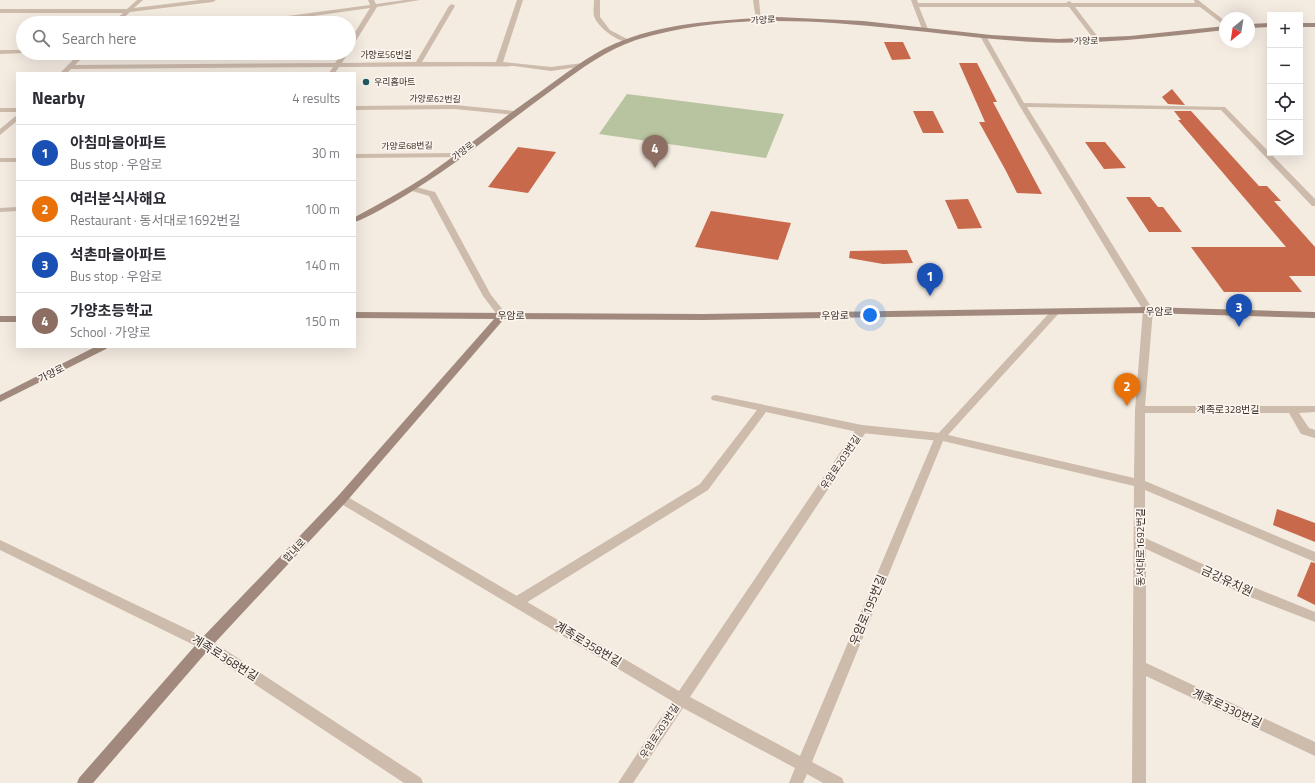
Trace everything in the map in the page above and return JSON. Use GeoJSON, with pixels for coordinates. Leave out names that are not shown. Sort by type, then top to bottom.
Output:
{"type":"FeatureCollection","features":[{"type":"Feature","properties":{"kind":"street"},"geometry":{"type":"LineString","coordinates":[[123,16],[140,0]]}},
{"type":"Feature","properties":{"kind":"street"},"geometry":{"type":"LineString","coordinates":[[0,11],[128,11],[213,0]]}},
{"type":"Feature","properties":{"kind":"street"},"geometry":{"type":"LineString","coordinates":[[371,0],[374,7]]}},
{"type":"Feature","properties":{"kind":"street"},"geometry":{"type":"LineString","coordinates":[[305,16],[417,0]]}},
{"type":"Feature","properties":{"kind":"street"},"geometry":{"type":"LineString","coordinates":[[499,64],[520,0]]}},
{"type":"Feature","properties":{"kind":"street"},"geometry":{"type":"LineString","coordinates":[[597,0],[597,17],[608,31],[627,41]]}},
{"type":"Feature","properties":{"kind":"street"},"geometry":{"type":"LineString","coordinates":[[756,0],[759,20]]}},
{"type":"Feature","properties":{"kind":"street"},"geometry":{"type":"LineString","coordinates":[[1066,0],[1098,41]]}},
{"type":"Feature","properties":{"kind":"street"},"geometry":{"type":"LineString","coordinates":[[1194,0],[1219,19]]}},
{"type":"Feature","properties":{"kind":"street"},"geometry":{"type":"LineString","coordinates":[[926,29],[915,2],[1071,6],[1200,5]]}},
{"type":"Feature","properties":{"kind":"street"},"geometry":{"type":"LineString","coordinates":[[418,64],[452,6]]}},
{"type":"Feature","properties":{"kind":"street"},"geometry":{"type":"LineString","coordinates":[[356,36],[374,7]]}},
{"type":"Feature","properties":{"kind":"street","name":"가양로"},"geometry":{"type":"LineString","coordinates":[[356,219],[412,188],[459,155],[514,113],[601,53],[627,41],[670,30],[714,22],[818,19],[873,23],[983,36],[1098,41],[1219,29]]}},
{"type":"Feature","properties":{"kind":"street"},"geometry":{"type":"LineString","coordinates":[[1255,26],[1267,25]]}},
{"type":"Feature","properties":{"kind":"street"},"geometry":{"type":"LineString","coordinates":[[1303,25],[1315,25]]}},
{"type":"Feature","properties":{"kind":"street"},"geometry":{"type":"LineString","coordinates":[[983,36],[1022,105],[1148,310]]}},
{"type":"Feature","properties":{"kind":"street"},"geometry":{"type":"LineString","coordinates":[[0,52],[16,52]]}},
{"type":"Feature","properties":{"kind":"street"},"geometry":{"type":"LineString","coordinates":[[64,72],[77,60]]}},
{"type":"Feature","properties":{"kind":"street"},"geometry":{"type":"LineString","coordinates":[[333,72],[341,60]]}},
{"type":"Feature","properties":{"kind":"street","name":"가양로56번길"},"geometry":{"type":"LineString","coordinates":[[70,67],[499,64],[551,68],[583,65]]}},
{"type":"Feature","properties":{"kind":"street"},"geometry":{"type":"LineString","coordinates":[[1022,105],[1223,108],[1315,204]]}},
{"type":"Feature","properties":{"kind":"street","name":"가양로62번길"},"geometry":{"type":"LineString","coordinates":[[356,108],[455,107],[514,113]]}},
{"type":"Feature","properties":{"kind":"street"},"geometry":{"type":"LineString","coordinates":[[0,110],[16,110]]}},
{"type":"Feature","properties":{"kind":"street"},"geometry":{"type":"LineString","coordinates":[[0,133],[16,118]]}},
{"type":"Feature","properties":{"kind":"street","name":"가양로68번길"},"geometry":{"type":"LineString","coordinates":[[356,156],[459,155]]}},
{"type":"Feature","properties":{"kind":"street"},"geometry":{"type":"LineString","coordinates":[[0,160],[16,160]]}},
{"type":"Feature","properties":{"kind":"street"},"geometry":{"type":"LineString","coordinates":[[412,188],[432,194],[487,296],[502,315]]}},
{"type":"Feature","properties":{"kind":"street"},"geometry":{"type":"LineString","coordinates":[[0,210],[16,209]]}},
{"type":"Feature","properties":{"kind":"street","name":"우암로"},"geometry":{"type":"LineString","coordinates":[[356,314],[704,317],[1056,310],[1148,310],[1315,315]]}},
{"type":"Feature","properties":{"kind":"street","name":"우암로195번길"},"geometry":{"type":"LineString","coordinates":[[796,783],[940,436],[1056,310]]}},
{"type":"Feature","properties":{"kind":"street","name":"동서대로1692번길"},"geometry":{"type":"LineString","coordinates":[[1139,783],[1140,410],[1148,310]]}},
{"type":"Feature","properties":{"kind":"street","name":"합내로"},"geometry":{"type":"LineString","coordinates":[[84,783],[205,644],[342,499],[502,315]]}},
{"type":"Feature","properties":{"kind":"street"},"geometry":{"type":"LineString","coordinates":[[0,319],[16,319]]}},
{"type":"Feature","properties":{"kind":"street","name":"가양로"},"geometry":{"type":"LineString","coordinates":[[0,399],[101,348]]}},
{"type":"Feature","properties":{"kind":"street"},"geometry":{"type":"LineString","coordinates":[[517,602],[704,487],[764,408],[716,398]]}},
{"type":"Feature","properties":{"kind":"street","name":"우암로203번길"},"geometry":{"type":"LineString","coordinates":[[625,783],[862,429],[764,408]]}},
{"type":"Feature","properties":{"kind":"street"},"geometry":{"type":"LineString","coordinates":[[1292,409],[1305,431],[1315,434]]}},
{"type":"Feature","properties":{"kind":"street","name":"계족로328번길"},"geometry":{"type":"LineString","coordinates":[[1140,410],[1315,409]]}},
{"type":"Feature","properties":{"kind":"street"},"geometry":{"type":"LineString","coordinates":[[862,429],[940,436],[1140,483],[1315,557]]}},
{"type":"Feature","properties":{"kind":"street","name":"계족로358번길"},"geometry":{"type":"LineString","coordinates":[[342,499],[680,699],[837,783]]}},
{"type":"Feature","properties":{"kind":"street","name":"금강유치원"},"geometry":{"type":"LineString","coordinates":[[1140,541],[1254,593],[1315,617]]}},
{"type":"Feature","properties":{"kind":"street","name":"계족로368번길"},"geometry":{"type":"LineString","coordinates":[[0,545],[205,644],[416,783]]}},
{"type":"Feature","properties":{"kind":"street","name":"계족로330번길"},"geometry":{"type":"LineString","coordinates":[[1139,666],[1310,747]]}},
{"type":"Feature","properties":{"kind":"street"},"geometry":{"type":"LineString","coordinates":[[1310,747],[1315,758]]}},
{"type":"Feature","properties":{"kind":"green space"},"geometry":{"type":"Polygon","coordinates":[[[627,94],[784,114],[766,158],[599,134],[627,94]]]}},
{"type":"Feature","properties":{"kind":"building"},"geometry":{"type":"Polygon","coordinates":[[[884,42],[903,42],[911,59],[892,60],[884,42]]]}},
{"type":"Feature","properties":{"kind":"building"},"geometry":{"type":"Polygon","coordinates":[[[959,63],[977,63],[997,102],[993,102],[1042,194],[1017,193],[979,122],[985,122],[959,63]]]}},
{"type":"Feature","properties":{"kind":"building"},"geometry":{"type":"Polygon","coordinates":[[[1172,89],[1185,105],[1168,104],[1162,97],[1172,89]]]}},
{"type":"Feature","properties":{"kind":"building"},"geometry":{"type":"Polygon","coordinates":[[[913,111],[933,111],[944,133],[923,133],[913,111]]]}},
{"type":"Feature","properties":{"kind":"building"},"geometry":{"type":"Polygon","coordinates":[[[1174,111],[1191,111],[1259,186],[1267,186],[1281,201],[1274,201],[1315,247],[1315,276],[1289,276],[1302,292],[1224,292],[1191,247],[1286,247],[1178,120],[1181,120],[1174,111]]]}},
{"type":"Feature","properties":{"kind":"building"},"geometry":{"type":"Polygon","coordinates":[[[1085,142],[1105,142],[1126,168],[1104,169],[1085,142]]]}},
{"type":"Feature","properties":{"kind":"building"},"geometry":{"type":"Polygon","coordinates":[[[518,147],[556,152],[528,193],[488,187],[518,147]]]}},
{"type":"Feature","properties":{"kind":"building"},"geometry":{"type":"Polygon","coordinates":[[[1126,197],[1150,197],[1158,207],[1163,207],[1182,232],[1149,232],[1126,197]]]}},
{"type":"Feature","properties":{"kind":"building"},"geometry":{"type":"Polygon","coordinates":[[[968,199],[982,228],[958,229],[945,200],[968,199]]]}},
{"type":"Feature","properties":{"kind":"building"},"geometry":{"type":"Polygon","coordinates":[[[711,211],[791,223],[778,260],[695,247],[711,211]]]}},
{"type":"Feature","properties":{"kind":"building"},"geometry":{"type":"Polygon","coordinates":[[[907,250],[913,263],[883,264],[849,258],[850,251],[907,250]]]}},
{"type":"Feature","properties":{"kind":"building"},"geometry":{"type":"Polygon","coordinates":[[[1277,509],[1315,523],[1315,542],[1273,525],[1277,509]]]}},
{"type":"Feature","properties":{"kind":"building"},"geometry":{"type":"Polygon","coordinates":[[[1311,562],[1315,563],[1315,605],[1297,596],[1311,562]]]}},
{"type":"Feature","properties":{"kind":"place","name":"우리홈마트"},"geometry":{"type":"Point","coordinates":[366,82]}},
{"type":"Feature","properties":{"kind":"place","name":"가양초등학교"},"geometry":{"type":"Point","coordinates":[655,168]}},
{"type":"Feature","properties":{"kind":"place","name":"아침마을아파트"},"geometry":{"type":"Point","coordinates":[930,296]}},
{"type":"Feature","properties":{"kind":"place","name":"석촌마을아파트"},"geometry":{"type":"Point","coordinates":[1239,327]}},
{"type":"Feature","properties":{"kind":"place","name":"여러분식사해요"},"geometry":{"type":"Point","coordinates":[1127,406]}}]}
